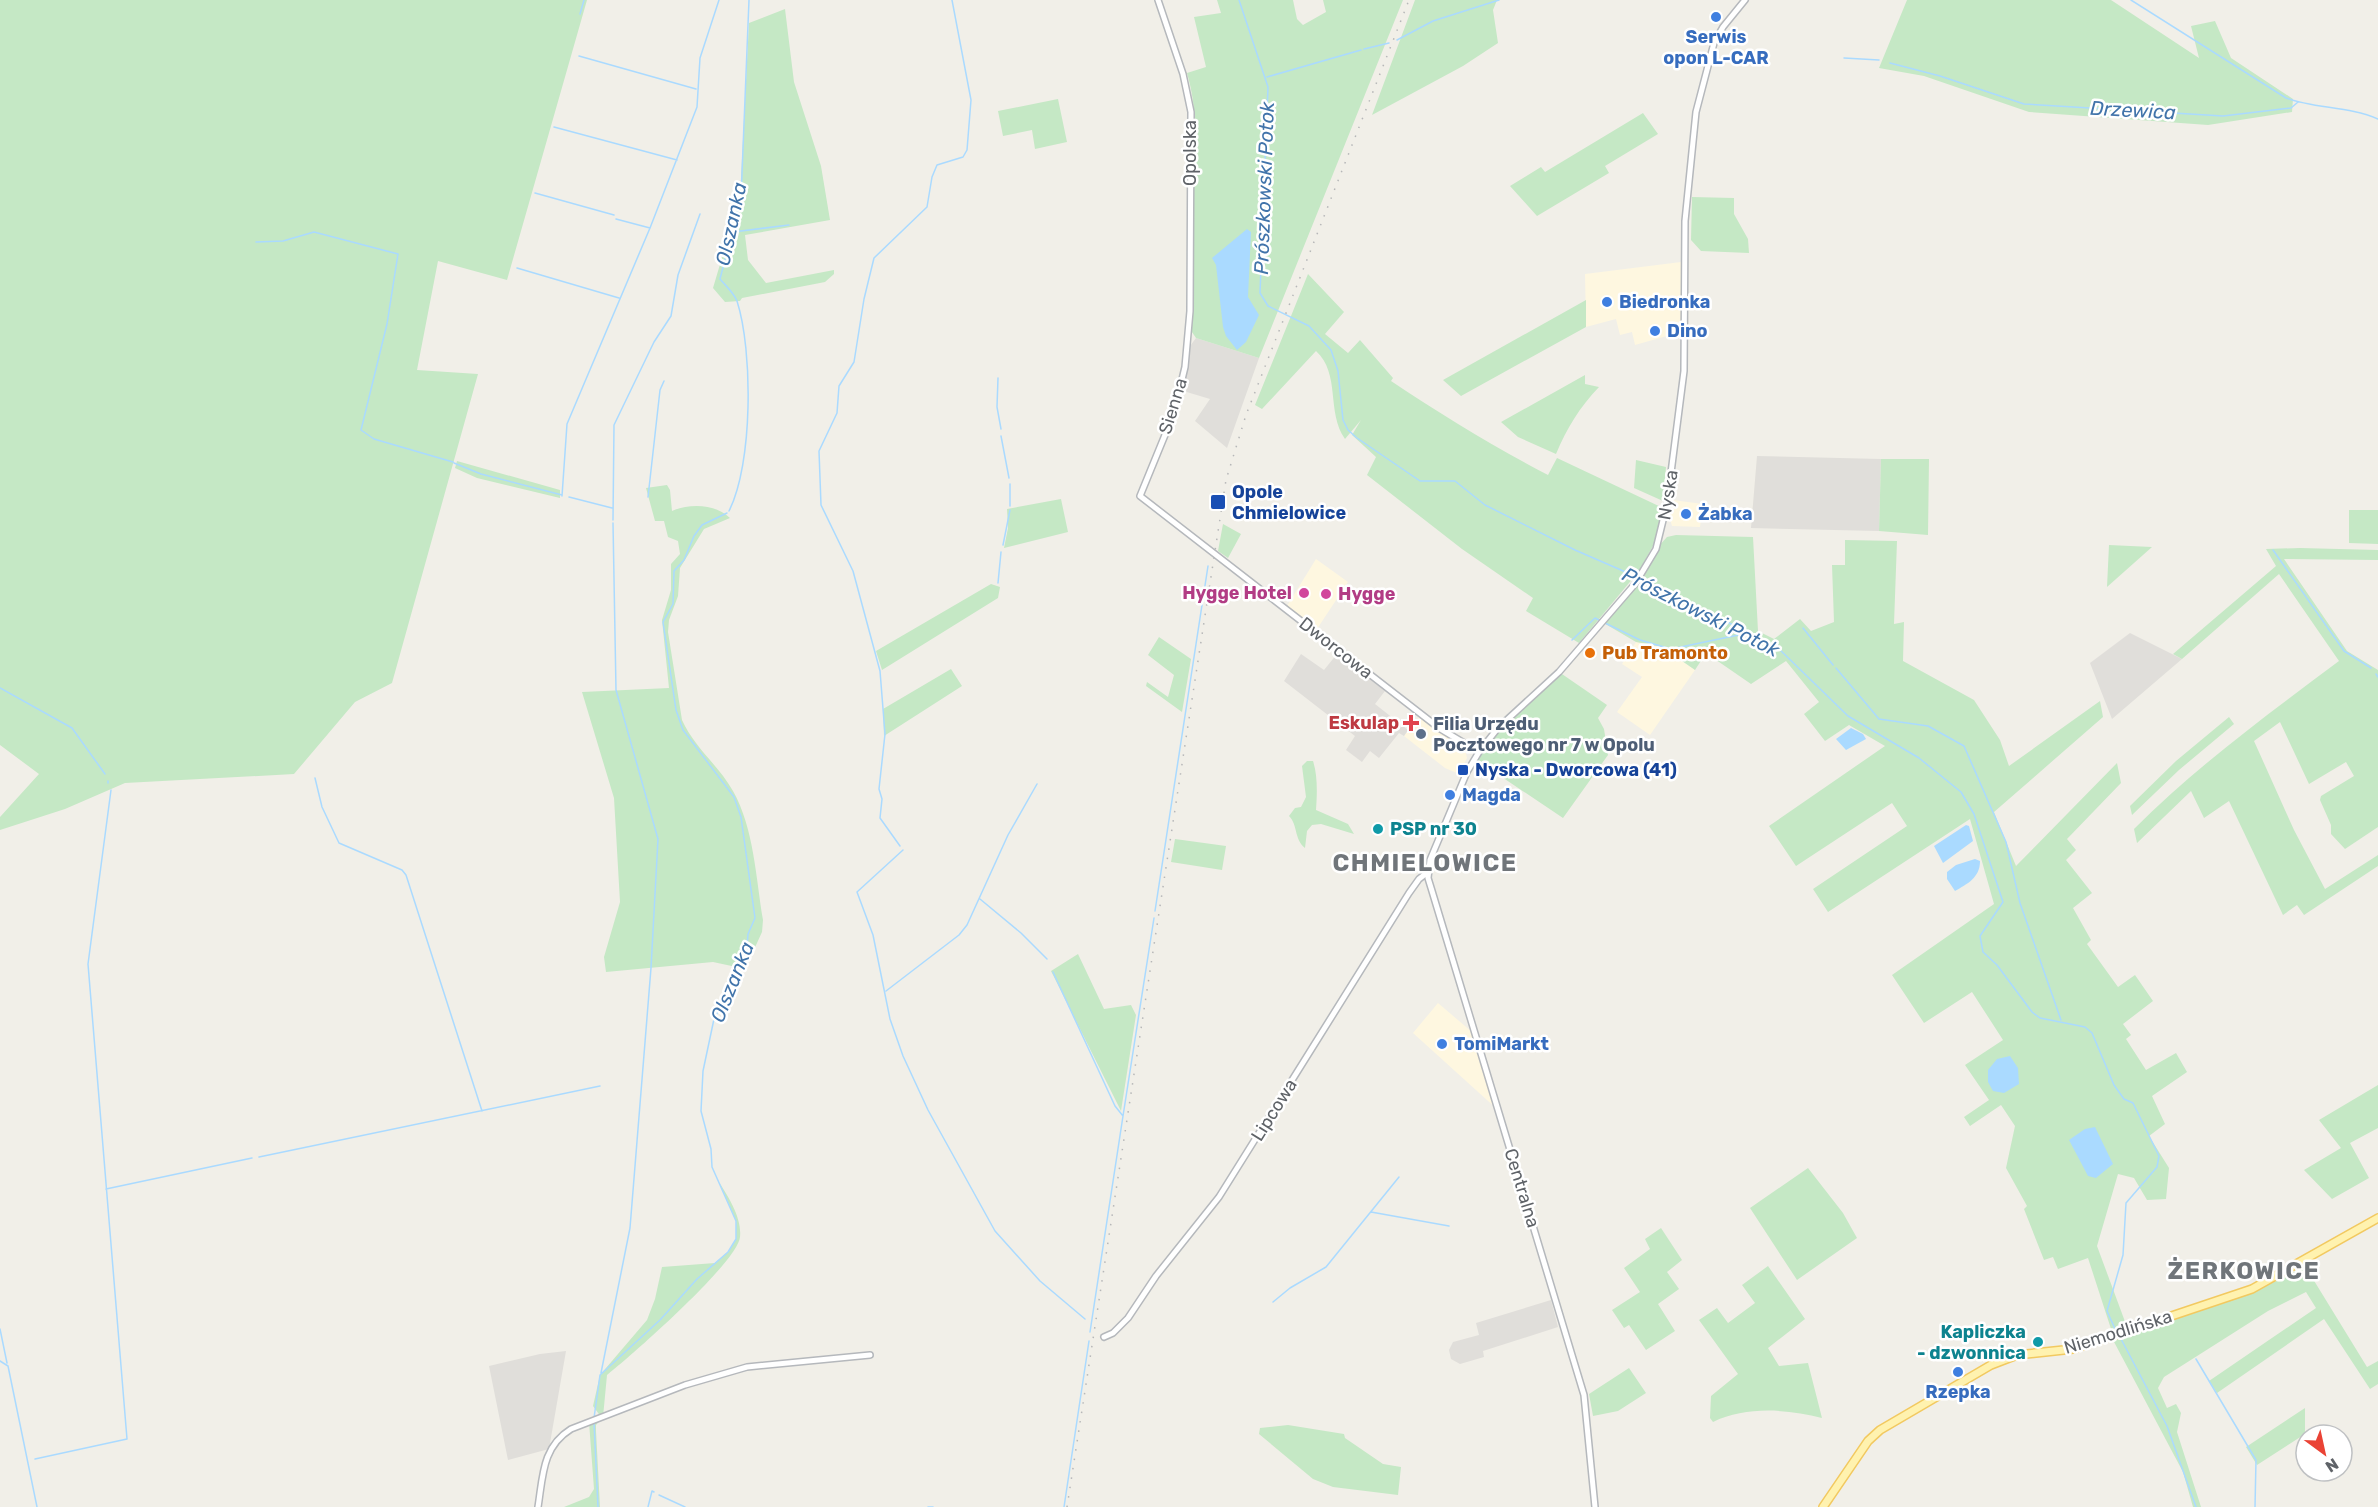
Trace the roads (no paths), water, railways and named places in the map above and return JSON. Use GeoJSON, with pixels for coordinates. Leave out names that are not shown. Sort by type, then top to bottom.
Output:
{"type":"FeatureCollection","features":[{"type":"Feature","properties":{"kind":"main road","name":"Niemodlińska"},"geometry":{"type":"LineString","coordinates":[[1823,1507],[1868,1441],[1880,1430],[2006,1358],[2073,1349],[2252,1289],[2378,1218]]}},
{"type":"Feature","properties":{"kind":"street","name":"Opolska"},"geometry":{"type":"LineString","coordinates":[[1158,0],[1189,95],[1190,311]]}},
{"type":"Feature","properties":{"kind":"street","name":"Nyska"},"geometry":{"type":"LineString","coordinates":[[1428,872],[1433,853],[1467,772],[1479,752],[1498,728],[1559,672],[1642,575],[1652,560],[1662,530],[1684,372],[1684,243],[1696,112],[1714,43],[1723,27],[1745,0]]}},
{"type":"Feature","properties":{"kind":"street","name":"Sienna"},"geometry":{"type":"LineString","coordinates":[[1140,496],[1174,413],[1185,367],[1190,311]]}},
{"type":"Feature","properties":{"kind":"street","name":"Dworcowa"},"geometry":{"type":"LineString","coordinates":[[1140,496],[1439,728],[1479,752]]}},
{"type":"Feature","properties":{"kind":"street","name":"Lipcowa"},"geometry":{"type":"LineString","coordinates":[[1104,1337],[1113,1333],[1128,1318],[1156,1276],[1219,1197],[1414,886],[1428,872]]}},
{"type":"Feature","properties":{"kind":"street","name":"Centralna"},"geometry":{"type":"LineString","coordinates":[[1428,872],[1584,1395],[1595,1507]]}},
{"type":"Feature","properties":{"kind":"street"},"geometry":{"type":"LineString","coordinates":[[538,1507],[549,1449],[559,1436],[586,1423],[685,1385],[747,1367],[870,1355]]}},
{"type":"Feature","properties":{"kind":"water"},"geometry":{"type":"Polygon","coordinates":[[[1247,229],[1251,232],[1248,297],[1259,315],[1246,342],[1237,350],[1226,336],[1223,327],[1216,265],[1212,258],[1247,229]]]}},
{"type":"Feature","properties":{"kind":"water"},"geometry":{"type":"Polygon","coordinates":[[[1851,728],[1863,734],[1866,739],[1846,750],[1836,739],[1851,728]]]}},
{"type":"Feature","properties":{"kind":"water"},"geometry":{"type":"Polygon","coordinates":[[[1966,825],[1969,826],[1973,841],[1943,863],[1934,846],[1966,825]]]}},
{"type":"Feature","properties":{"kind":"water"},"geometry":{"type":"Polygon","coordinates":[[[1975,859],[1980,861],[1978,872],[1968,883],[1955,891],[1947,879],[1947,872],[1956,865],[1975,859]]]}},
{"type":"Feature","properties":{"kind":"water"},"geometry":{"type":"Polygon","coordinates":[[[2010,1056],[2018,1068],[2019,1084],[2004,1093],[1993,1091],[1988,1082],[1988,1070],[1997,1059],[2010,1056]]]}},
{"type":"Feature","properties":{"kind":"water"},"geometry":{"type":"Polygon","coordinates":[[[2095,1127],[2113,1164],[2096,1178],[2088,1176],[2069,1140],[2085,1129],[2095,1127]]]}},
{"type":"Feature","properties":{"kind":"waterway"},"geometry":{"type":"LineString","coordinates":[[580,14],[584,0]]}},
{"type":"Feature","properties":{"kind":"waterway"},"geometry":{"type":"LineString","coordinates":[[562,496],[567,424],[650,228],[697,107],[700,58],[719,0]]}},
{"type":"Feature","properties":{"kind":"waterway","name":"Olszanka"},"geometry":{"type":"LineString","coordinates":[[729,511],[737,491],[743,465],[748,377],[746,348],[737,301],[720,279],[741,198],[749,0]]}},
{"type":"Feature","properties":{"kind":"waterway"},"geometry":{"type":"LineString","coordinates":[[900,846],[880,818],[882,799],[879,789],[885,734],[880,671],[853,571],[821,505],[819,451],[837,413],[839,386],[854,362],[864,299],[874,258],[927,207],[932,177],[937,165],[963,157],[967,150],[971,100],[952,0]]}},
{"type":"Feature","properties":{"kind":"waterway","name":"Prószkowski Potok"},"geometry":{"type":"LineString","coordinates":[[1239,0],[1268,87],[1260,293],[1268,306],[1309,326],[1331,350],[1338,371],[1343,420],[1348,430],[1420,481],[1455,481],[1485,505],[1575,550],[1637,577]]}},
{"type":"Feature","properties":{"kind":"waterway"},"geometry":{"type":"LineString","coordinates":[[1397,40],[1433,21],[1499,0]]}},
{"type":"Feature","properties":{"kind":"waterway"},"geometry":{"type":"LineString","coordinates":[[2131,0],[2286,98],[2378,119]]}},
{"type":"Feature","properties":{"kind":"waterway"},"geometry":{"type":"LineString","coordinates":[[1364,49],[1389,43]]}},
{"type":"Feature","properties":{"kind":"waterway"},"geometry":{"type":"LineString","coordinates":[[1267,77],[1361,50]]}},
{"type":"Feature","properties":{"kind":"waterway"},"geometry":{"type":"LineString","coordinates":[[579,56],[696,89]]}},
{"type":"Feature","properties":{"kind":"waterway","name":"Drzewica"},"geometry":{"type":"LineString","coordinates":[[1844,58],[1879,60]]}},
{"type":"Feature","properties":{"kind":"waterway","name":"Drzewica"},"geometry":{"type":"LineString","coordinates":[[1890,63],[1940,76],[2024,104],[2223,116],[2291,108],[2298,102]]}},
{"type":"Feature","properties":{"kind":"waterway"},"geometry":{"type":"LineString","coordinates":[[554,127],[677,160]]}},
{"type":"Feature","properties":{"kind":"waterway"},"geometry":{"type":"LineString","coordinates":[[535,193],[614,215]]}},
{"type":"Feature","properties":{"kind":"waterway"},"geometry":{"type":"LineString","coordinates":[[613,520],[614,425],[654,342],[671,316],[678,275],[700,214]]}},
{"type":"Feature","properties":{"kind":"waterway"},"geometry":{"type":"LineString","coordinates":[[616,219],[650,228]]}},
{"type":"Feature","properties":{"kind":"waterway"},"geometry":{"type":"LineString","coordinates":[[733,232],[789,225]]}},
{"type":"Feature","properties":{"kind":"waterway"},"geometry":{"type":"LineString","coordinates":[[256,242],[283,241],[314,232],[398,254],[387,324],[361,430],[374,439],[453,462]]}},
{"type":"Feature","properties":{"kind":"waterway"},"geometry":{"type":"LineString","coordinates":[[517,268],[619,298]]}},
{"type":"Feature","properties":{"kind":"waterway"},"geometry":{"type":"LineString","coordinates":[[998,378],[997,407],[1001,429]]}},
{"type":"Feature","properties":{"kind":"waterway"},"geometry":{"type":"LineString","coordinates":[[648,497],[660,390],[664,381]]}},
{"type":"Feature","properties":{"kind":"waterway"},"geometry":{"type":"LineString","coordinates":[[1001,436],[1009,478]]}},
{"type":"Feature","properties":{"kind":"waterway"},"geometry":{"type":"LineString","coordinates":[[454,463],[481,474],[562,495]]}},
{"type":"Feature","properties":{"kind":"waterway"},"geometry":{"type":"LineString","coordinates":[[1010,484],[1010,506]]}},
{"type":"Feature","properties":{"kind":"waterway"},"geometry":{"type":"LineString","coordinates":[[569,497],[612,508]]}},
{"type":"Feature","properties":{"kind":"waterway"},"geometry":{"type":"LineString","coordinates":[[1003,545],[1010,510]]}},
{"type":"Feature","properties":{"kind":"waterway","name":"Olszanka"},"geometry":{"type":"LineString","coordinates":[[594,1418],[600,1375],[660,1320],[697,1279],[728,1252],[736,1239],[736,1221],[712,1167],[711,1149],[701,1111],[703,1071],[714,1019],[746,958],[748,934],[755,918],[741,817],[734,797],[683,730],[676,710],[663,622],[673,604],[674,571],[684,560],[694,536],[702,525],[727,513]]}},
{"type":"Feature","properties":{"kind":"waterway"},"geometry":{"type":"LineString","coordinates":[[601,1373],[630,1228],[651,968],[658,839],[616,690],[613,523]]}},
{"type":"Feature","properties":{"kind":"waterway"},"geometry":{"type":"LineString","coordinates":[[2273,550],[2344,651],[2371,668]]}},
{"type":"Feature","properties":{"kind":"waterway"},"geometry":{"type":"LineString","coordinates":[[998,583],[1001,552]]}},
{"type":"Feature","properties":{"kind":"waterway"},"geometry":{"type":"LineString","coordinates":[[1155,911],[1208,566]]}},
{"type":"Feature","properties":{"kind":"waterway","name":"Prószkowski Potok"},"geometry":{"type":"LineString","coordinates":[[1641,579],[1777,647],[1848,716],[1919,758],[1961,792],[1974,814],[2003,902],[1980,936],[1983,952],[1997,965],[2032,1012],[2040,1018],[2085,1027],[2092,1033],[2114,1085],[2124,1099],[2133,1103],[2159,1156],[2157,1167],[2126,1203],[2123,1255],[2107,1311],[2116,1331]]}},
{"type":"Feature","properties":{"kind":"waterway"},"geometry":{"type":"LineString","coordinates":[[1572,640],[1595,618],[1599,620]]}},
{"type":"Feature","properties":{"kind":"waterway"},"geometry":{"type":"LineString","coordinates":[[1603,622],[1640,640],[1671,649],[1748,633]]}},
{"type":"Feature","properties":{"kind":"waterway"},"geometry":{"type":"LineString","coordinates":[[1803,628],[1833,665]]}},
{"type":"Feature","properties":{"kind":"waterway"},"geometry":{"type":"LineString","coordinates":[[1836,668],[1879,719],[1928,726],[1964,746],[2006,842],[2020,903],[2061,1020]]}},
{"type":"Feature","properties":{"kind":"waterway"},"geometry":{"type":"LineString","coordinates":[[0,688],[72,728],[105,774]]}},
{"type":"Feature","properties":{"kind":"waterway"},"geometry":{"type":"LineString","coordinates":[[315,778],[322,807],[339,843],[402,870],[406,875],[482,1111]]}},
{"type":"Feature","properties":{"kind":"waterway"},"geometry":{"type":"LineString","coordinates":[[886,991],[959,935],[967,925],[1008,835],[1037,784]]}},
{"type":"Feature","properties":{"kind":"waterway"},"geometry":{"type":"LineString","coordinates":[[35,1459],[127,1439],[88,964],[111,790]]}},
{"type":"Feature","properties":{"kind":"waterway"},"geometry":{"type":"LineString","coordinates":[[903,850],[857,892],[873,935],[890,1019],[903,1056],[928,1110],[995,1231],[1040,1281],[1085,1319]]}},
{"type":"Feature","properties":{"kind":"waterway"},"geometry":{"type":"LineString","coordinates":[[980,899],[1021,933],[1047,959]]}},
{"type":"Feature","properties":{"kind":"waterway"},"geometry":{"type":"LineString","coordinates":[[1123,1116],[1154,918]]}},
{"type":"Feature","properties":{"kind":"waterway"},"geometry":{"type":"LineString","coordinates":[[1053,972],[1115,1106],[1123,1116],[1090,1332]]}},
{"type":"Feature","properties":{"kind":"waterway"},"geometry":{"type":"LineString","coordinates":[[259,1157],[600,1086]]}},
{"type":"Feature","properties":{"kind":"waterway"},"geometry":{"type":"LineString","coordinates":[[106,1189],[252,1158]]}},
{"type":"Feature","properties":{"kind":"waterway"},"geometry":{"type":"LineString","coordinates":[[1273,1302],[1290,1288],[1326,1267],[1399,1177]]}},
{"type":"Feature","properties":{"kind":"waterway"},"geometry":{"type":"LineString","coordinates":[[1371,1212],[1449,1226]]}},
{"type":"Feature","properties":{"kind":"waterway"},"geometry":{"type":"LineString","coordinates":[[0,1329],[7,1363]]}},
{"type":"Feature","properties":{"kind":"waterway","name":"Prószkowski Potok"},"geometry":{"type":"LineString","coordinates":[[2120,1337],[2167,1426],[2196,1507]]}},
{"type":"Feature","properties":{"kind":"waterway"},"geometry":{"type":"LineString","coordinates":[[1064,1507],[1089,1341]]}},
{"type":"Feature","properties":{"kind":"waterway"},"geometry":{"type":"LineString","coordinates":[[2196,1359],[2256,1460],[2255,1507]]}},
{"type":"Feature","properties":{"kind":"waterway"},"geometry":{"type":"LineString","coordinates":[[0,1361],[8,1366],[37,1507]]}},
{"type":"Feature","properties":{"kind":"waterway","name":"Olszanka"},"geometry":{"type":"LineString","coordinates":[[594,1422],[598,1507]]}},
{"type":"Feature","properties":{"kind":"waterway"},"geometry":{"type":"LineString","coordinates":[[648,1507],[652,1491],[654,1492]]}},
{"type":"Feature","properties":{"kind":"waterway"},"geometry":{"type":"LineString","coordinates":[[659,1495],[685,1507]]}},
{"type":"Feature","properties":{"kind":"waterway"},"geometry":{"type":"LineString","coordinates":[[928,1507],[933,1507]]}},
{"type":"Feature","properties":{"kind":"railway"},"geometry":{"type":"LineString","coordinates":[[1067,1507],[1226,480],[1246,415],[1409,0]]}},
{"type":"Feature","properties":{"kind":"place","name":"Serwis opon L-CAR"},"geometry":{"type":"Point","coordinates":[1716,17]}},
{"type":"Feature","properties":{"kind":"place","name":"Biedronka"},"geometry":{"type":"Point","coordinates":[1607,302]}},
{"type":"Feature","properties":{"kind":"place","name":"Dino"},"geometry":{"type":"Point","coordinates":[1655,331]}},
{"type":"Feature","properties":{"kind":"place","name":"Opole Chmielowice"},"geometry":{"type":"Point","coordinates":[1218,502]}},
{"type":"Feature","properties":{"kind":"place","name":"Żabka"},"geometry":{"type":"Point","coordinates":[1686,514]}},
{"type":"Feature","properties":{"kind":"place","name":"Hygge Hotel"},"geometry":{"type":"Point","coordinates":[1304,593]}},
{"type":"Feature","properties":{"kind":"place","name":"Hygge"},"geometry":{"type":"Point","coordinates":[1326,594]}},
{"type":"Feature","properties":{"kind":"place","name":"Pub Tramonto"},"geometry":{"type":"Point","coordinates":[1590,653]}},
{"type":"Feature","properties":{"kind":"place","name":"Eskulap"},"geometry":{"type":"Point","coordinates":[1411,723]}},
{"type":"Feature","properties":{"kind":"place","name":"Filia Urzędu Pocztowego nr 7 w Opolu"},"geometry":{"type":"Point","coordinates":[1421,734]}},
{"type":"Feature","properties":{"kind":"place","name":"Nyska - Dworcowa (41)"},"geometry":{"type":"Point","coordinates":[1463,770]}},
{"type":"Feature","properties":{"kind":"place","name":"Magda"},"geometry":{"type":"Point","coordinates":[1450,795]}},
{"type":"Feature","properties":{"kind":"place","name":"PSP nr 30"},"geometry":{"type":"Point","coordinates":[1378,829]}},
{"type":"Feature","properties":{"kind":"place","name":"TomiMarkt"},"geometry":{"type":"Point","coordinates":[1442,1044]}},
{"type":"Feature","properties":{"kind":"place","name":"Kapliczka - dzwonnica"},"geometry":{"type":"Point","coordinates":[2038,1342]}},
{"type":"Feature","properties":{"kind":"place","name":"Rzepka"},"geometry":{"type":"Point","coordinates":[1958,1372]}},
{"type":"Feature","properties":{"kind":"district","name":"CHMIELOWICE"},"geometry":{"type":"Point","coordinates":[1425,863]}},
{"type":"Feature","properties":{"kind":"district","name":"ŻERKOWICE"},"geometry":{"type":"Point","coordinates":[2244,1271]}}]}
